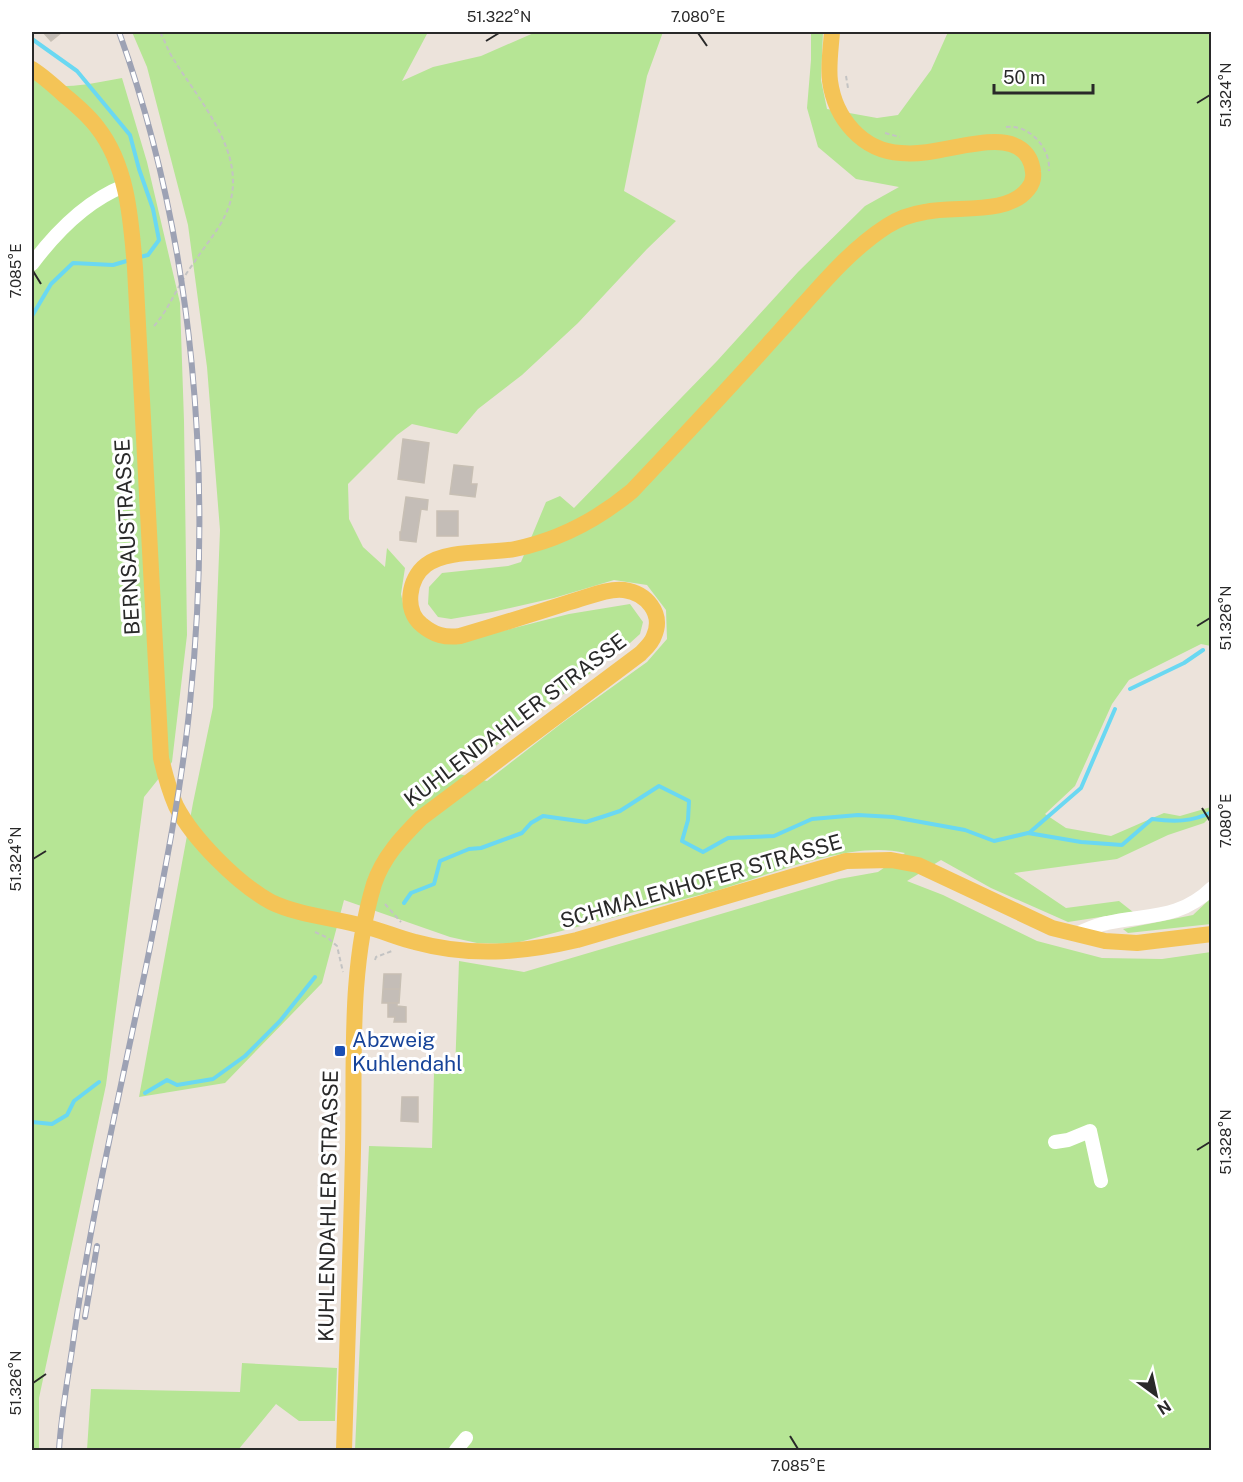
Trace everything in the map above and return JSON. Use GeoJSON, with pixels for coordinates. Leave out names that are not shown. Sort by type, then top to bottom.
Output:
{"type":"FeatureCollection","features":[{"type":"Feature","properties":{"kind":"main road","name":"KUHLENDAHLER STRASSE"},"geometry":{"type":"LineString","coordinates":[[344,1450],[353,1150],[354,998],[363,926],[375,882],[395,845],[421,818],[640,654],[654,636],[656,626],[654,609],[648,601],[634,592],[621,590],[580,599],[448,638],[420,624],[414,615],[411,604],[411,587],[416,575],[426,565],[438,559],[514,549],[554,538],[570,532],[613,507],[632,491],[826,281],[870,238],[889,224],[926,211],[994,206],[1013,201],[1020,197],[1031,184],[1034,176],[1032,162],[1027,153],[1013,144],[978,143],[900,153],[877,147],[860,138],[842,118],[832,90],[830,81],[832,32]]}},
{"type":"Feature","properties":{"kind":"main road","name":"BERNSAUSTRASSE"},"geometry":{"type":"LineString","coordinates":[[32,69],[70,100],[98,128],[112,152],[124,186],[135,268],[160,746],[166,783],[182,816],[224,868],[233,875],[271,902],[319,917],[363,926]]}},
{"type":"Feature","properties":{"kind":"main road","name":"SCHMALENHOFER STRASSE"},"geometry":{"type":"LineString","coordinates":[[363,926],[416,943],[463,952],[505,953],[542,949],[846,861],[891,860],[918,865],[1052,928],[1105,941],[1137,944],[1212,934]]}},
{"type":"Feature","properties":{"kind":"lane"},"geometry":{"type":"LineString","coordinates":[[32,264],[49,241],[69,221],[91,204],[124,186]]}},
{"type":"Feature","properties":{"kind":"lane"},"geometry":{"type":"LineString","coordinates":[[1076,934],[1106,923],[1170,914],[1188,907],[1212,888]]}},
{"type":"Feature","properties":{"kind":"lane"},"geometry":{"type":"LineString","coordinates":[[1055,1142],[1068,1140],[1090,1131],[1101,1181]]}},
{"type":"Feature","properties":{"kind":"lane"},"geometry":{"type":"LineString","coordinates":[[456,1450],[466,1438]]}},
{"type":"Feature","properties":{"kind":"path"},"geometry":{"type":"LineString","coordinates":[[160,32],[172,57],[219,131],[231,162],[233,184],[230,204],[224,220],[187,272],[163,315]]}},
{"type":"Feature","properties":{"kind":"path"},"geometry":{"type":"LineString","coordinates":[[844,66],[850,97]]}},
{"type":"Feature","properties":{"kind":"path"},"geometry":{"type":"LineString","coordinates":[[1003,128],[1013,126],[1026,131],[1038,140],[1045,150],[1049,164],[1048,176]]}},
{"type":"Feature","properties":{"kind":"path"},"geometry":{"type":"LineString","coordinates":[[880,132],[908,138]]}},
{"type":"Feature","properties":{"kind":"path"},"geometry":{"type":"LineString","coordinates":[[385,904],[386,895]]}},
{"type":"Feature","properties":{"kind":"path"},"geometry":{"type":"LineString","coordinates":[[307,928],[328,938],[337,946],[341,972],[369,975],[376,957],[394,951]]}},
{"type":"Feature","properties":{"kind":"green space"},"geometry":{"type":"Polygon","coordinates":[[[132,32],[428,32],[402,81],[433,67],[481,56],[536,32],[663,32],[647,76],[624,191],[676,221],[578,323],[522,375],[478,409],[457,434],[412,424],[397,435],[348,484],[349,519],[363,547],[385,567],[387,548],[405,568],[401,594],[404,608],[463,641],[569,614],[630,604],[643,622],[640,634],[630,643],[459,774],[487,781],[647,662],[667,639],[666,610],[647,585],[614,580],[554,598],[451,619],[438,617],[428,604],[429,587],[442,573],[508,566],[521,562],[546,502],[560,496],[574,508],[717,361],[798,272],[865,206],[899,187],[856,179],[818,147],[807,108],[811,32],[823,32],[821,80],[827,109],[877,118],[898,115],[931,70],[948,32],[1211,32],[1211,646],[1201,644],[1129,680],[1112,704],[1075,786],[1045,814],[1066,828],[1111,836],[1164,813],[1180,816],[1211,807],[1211,816],[1204,823],[1168,835],[1117,859],[1014,873],[1066,908],[1119,901],[1133,912],[1068,922],[991,888],[941,860],[907,881],[943,895],[1037,941],[1102,958],[1162,959],[1211,952],[1211,1450],[355,1450],[369,1146],[432,1148],[434,1073],[455,1071],[459,961],[524,972],[839,879],[878,872],[905,853],[884,850],[835,855],[715,891],[512,944],[477,943],[450,937],[344,900],[322,983],[225,1083],[139,1097],[213,707],[220,530],[207,367],[188,225],[147,67],[132,32]]]}},
{"type":"Feature","properties":{"kind":"green space"},"geometry":{"type":"Polygon","coordinates":[[[32,78],[53,85],[76,86],[122,78],[147,162],[180,303],[187,635],[172,762],[144,797],[106,1085],[39,1398],[39,1450],[32,1450],[32,78]]]}},
{"type":"Feature","properties":{"kind":"green space"},"geometry":{"type":"Polygon","coordinates":[[[1211,898],[1211,924],[1128,933],[1123,929],[1193,915],[1211,898]]]}},
{"type":"Feature","properties":{"kind":"green space"},"geometry":{"type":"Polygon","coordinates":[[[242,1363],[337,1368],[335,1421],[299,1421],[276,1404],[238,1450],[87,1450],[91,1389],[240,1392],[242,1363]]]}},
{"type":"Feature","properties":{"kind":"building"},"geometry":{"type":"Polygon","coordinates":[[[43,32],[62,32],[51,41],[43,32]]]}},
{"type":"Feature","properties":{"kind":"building"},"geometry":{"type":"Polygon","coordinates":[[[403,439],[429,443],[424,483],[398,479],[403,439]]]}},
{"type":"Feature","properties":{"kind":"building"},"geometry":{"type":"Polygon","coordinates":[[[454,465],[473,467],[471,484],[477,484],[475,497],[450,494],[454,465]]]}},
{"type":"Feature","properties":{"kind":"building"},"geometry":{"type":"Polygon","coordinates":[[[406,497],[428,500],[427,510],[421,509],[416,542],[400,540],[406,497]]]}},
{"type":"Feature","properties":{"kind":"building"},"geometry":{"type":"Polygon","coordinates":[[[437,511],[458,511],[458,536],[437,536],[437,511]]]}},
{"type":"Feature","properties":{"kind":"building"},"geometry":{"type":"Polygon","coordinates":[[[384,974],[401,974],[400,989],[383,989],[384,974]]]}},
{"type":"Feature","properties":{"kind":"building"},"geometry":{"type":"Polygon","coordinates":[[[383,989],[400,989],[399,1003],[382,1003],[383,989]]]}},
{"type":"Feature","properties":{"kind":"building"},"geometry":{"type":"Polygon","coordinates":[[[388,1003],[397,1003],[397,1006],[406,1007],[406,1022],[394,1022],[395,1017],[388,1017],[388,1003]]]}},
{"type":"Feature","properties":{"kind":"building"},"geometry":{"type":"Polygon","coordinates":[[[402,1097],[418,1097],[418,1122],[401,1121],[402,1097]]]}},
{"type":"Feature","properties":{"kind":"waterway"},"geometry":{"type":"LineString","coordinates":[[32,39],[77,71],[130,135],[153,209],[159,240],[148,255],[140,257]]}},
{"type":"Feature","properties":{"kind":"waterway"},"geometry":{"type":"LineString","coordinates":[[32,316],[51,284],[73,263],[113,265],[130,260]]}},
{"type":"Feature","properties":{"kind":"waterway"},"geometry":{"type":"LineString","coordinates":[[1130,689],[1184,663],[1203,650]]}},
{"type":"Feature","properties":{"kind":"waterway"},"geometry":{"type":"LineString","coordinates":[[1029,833],[1081,788],[1115,709]]}},
{"type":"Feature","properties":{"kind":"waterway"},"geometry":{"type":"LineString","coordinates":[[404,903],[411,893],[434,884],[440,861],[469,849],[481,848],[522,833],[531,823],[543,816],[586,822],[620,811],[659,786],[689,801],[688,820],[682,841],[703,852],[728,838],[774,836],[812,819],[858,815],[893,817],[965,830],[994,841],[1028,833],[1081,842],[1122,845],[1152,819],[1183,820],[1212,812]]}},
{"type":"Feature","properties":{"kind":"waterway"},"geometry":{"type":"LineString","coordinates":[[145,1093],[167,1080],[177,1085],[213,1079],[245,1056],[280,1021],[315,977]]}},
{"type":"Feature","properties":{"kind":"waterway"},"geometry":{"type":"LineString","coordinates":[[32,1122],[52,1124],[67,1115],[74,1101],[99,1082]]}},
{"type":"Feature","properties":{"kind":"railway"},"geometry":{"type":"LineString","coordinates":[[59,1450],[64,1400],[88,1250],[178,797],[187,734],[197,619],[198,449],[192,363],[181,278],[165,194],[145,112],[119,32]]}},
{"type":"Feature","properties":{"kind":"railway"},"geometry":{"type":"LineString","coordinates":[[85,1317],[97,1246]]}},
{"type":"Feature","properties":{"kind":"place","name":"Abzweig Kuhlendahl"},"geometry":{"type":"Point","coordinates":[340,1051]}}]}
